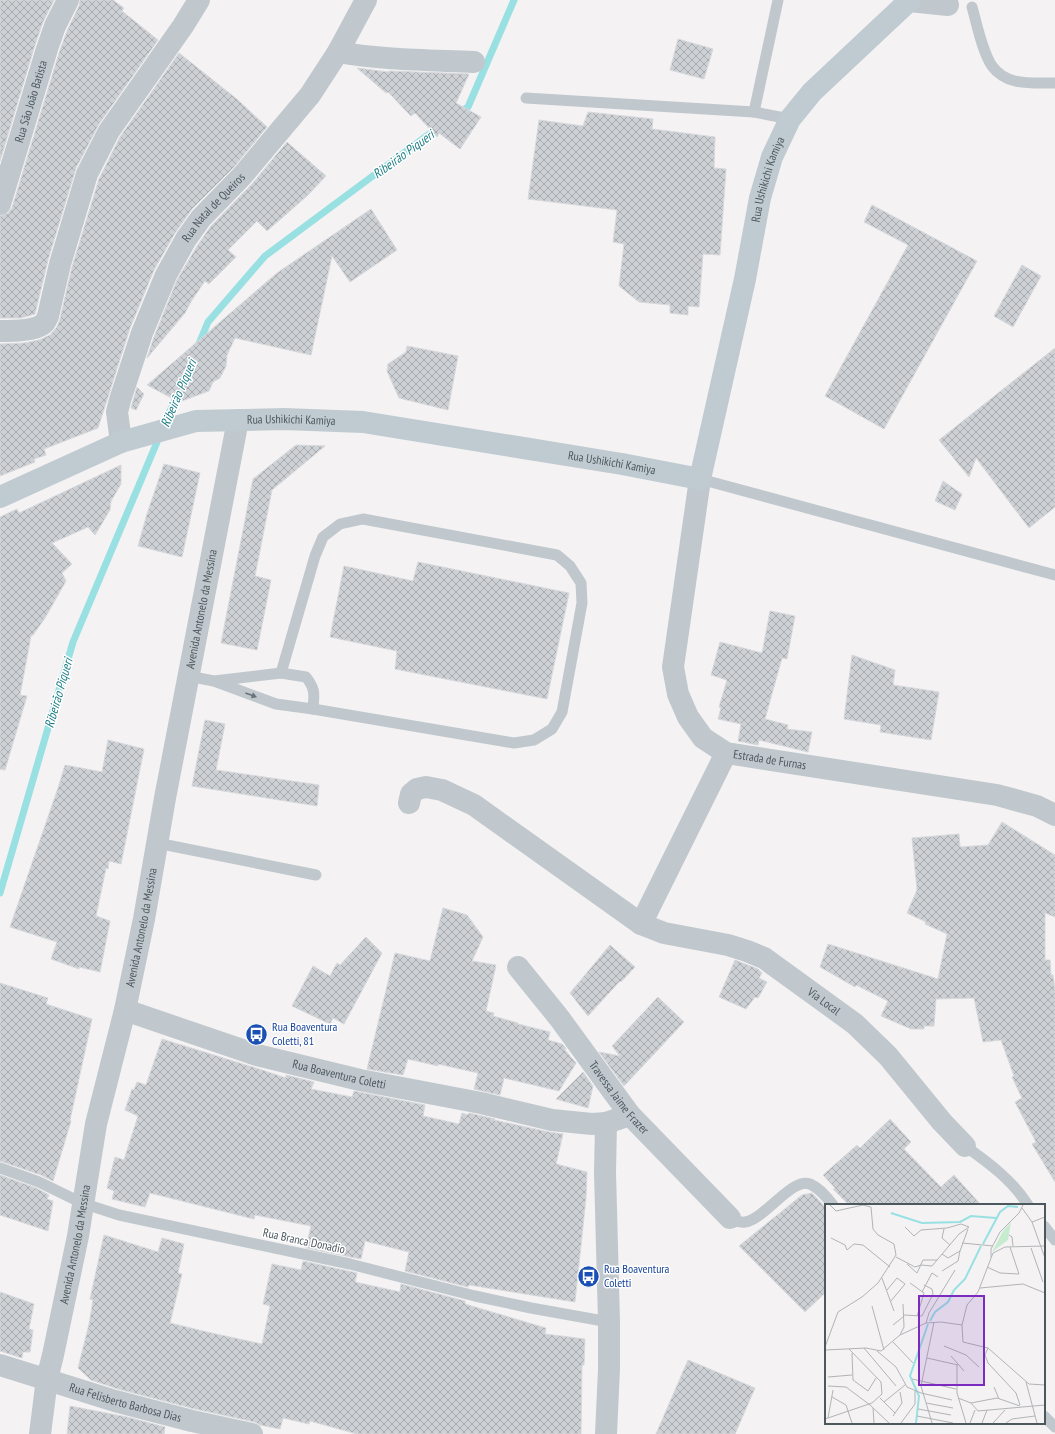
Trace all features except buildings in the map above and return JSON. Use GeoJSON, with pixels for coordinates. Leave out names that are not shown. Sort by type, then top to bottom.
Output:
{"type":"FeatureCollection","features":[{"type":"Feature","properties":{"kind":"main road","name":"Rua Ushikichi Kamiya"},"geometry":{"type":"LineString","coordinates":[[0,497],[128,440],[196,421],[284,418],[363,422],[622,464],[700,479],[745,279],[760,198],[772,157],[790,120],[812,92],[909,1]]}},
{"type":"Feature","properties":{"kind":"street","name":"Rua São João Batista"},"geometry":{"type":"LineString","coordinates":[[0,204],[47,49],[55,26],[68,0]]}},
{"type":"Feature","properties":{"kind":"street"},"geometry":{"type":"LineString","coordinates":[[0,331],[38,328],[44,323],[48,316],[60,264],[87,174],[110,131],[183,26],[199,0]]}},
{"type":"Feature","properties":{"kind":"street","name":"Rua Natal de Queiros"},"geometry":{"type":"LineString","coordinates":[[128,440],[118,412],[120,400],[142,333],[166,275],[186,239],[201,218],[242,176],[310,95],[338,52],[366,0]]}},
{"type":"Feature","properties":{"kind":"street"},"geometry":{"type":"LineString","coordinates":[[909,1],[948,5]]}},
{"type":"Feature","properties":{"kind":"street"},"geometry":{"type":"LineString","coordinates":[[338,52],[390,58],[474,62]]}},
{"type":"Feature","properties":{"kind":"street","name":"Avenida Antonelo da Messina"},"geometry":{"type":"LineString","coordinates":[[40,1434],[47,1379],[73,1258],[96,1124],[125,1010],[144,919],[188,676],[238,420]]}},
{"type":"Feature","properties":{"kind":"street","name":"Estrada de Furnas"},"geometry":{"type":"LineString","coordinates":[[700,479],[673,667],[678,694],[688,717],[702,738],[726,753],[997,795],[1037,806],[1055,815]]}},
{"type":"Feature","properties":{"kind":"street"},"geometry":{"type":"LineString","coordinates":[[641,924],[726,753]]}},
{"type":"Feature","properties":{"kind":"street","name":"Via Local"},"geometry":{"type":"LineString","coordinates":[[409,803],[411,794],[417,789],[426,787],[442,790],[474,805],[641,924],[664,933],[728,945],[764,958],[855,1024],[888,1056],[942,1122],[965,1146]]}},
{"type":"Feature","properties":{"kind":"street","name":"Travessa Jaime Frazer"},"geometry":{"type":"LineString","coordinates":[[518,967],[560,1019],[630,1115],[730,1218]]}},
{"type":"Feature","properties":{"kind":"street","name":"Rua Boaventura Coletti"},"geometry":{"type":"LineString","coordinates":[[125,1010],[257,1055],[326,1072],[481,1103],[552,1120],[592,1124],[606,1123],[630,1115]]}},
{"type":"Feature","properties":{"kind":"street"},"geometry":{"type":"LineString","coordinates":[[606,1123],[605,1172],[609,1322],[609,1369],[606,1434]]}},
{"type":"Feature","properties":{"kind":"street","name":"Rua Felisberto Barbosa Dias"},"geometry":{"type":"LineString","coordinates":[[0,1364],[115,1401],[192,1421],[252,1434]]}},
{"type":"Feature","properties":{"kind":"lane"},"geometry":{"type":"LineString","coordinates":[[754,112],[778,0]]}},
{"type":"Feature","properties":{"kind":"lane"},"geometry":{"type":"LineString","coordinates":[[972,7],[983,46],[992,66],[1002,76],[1015,81],[1055,83]]}},
{"type":"Feature","properties":{"kind":"lane"},"geometry":{"type":"LineString","coordinates":[[526,98],[754,112],[790,120]]}},
{"type":"Feature","properties":{"kind":"lane"},"geometry":{"type":"LineString","coordinates":[[700,479],[1055,575]]}},
{"type":"Feature","properties":{"kind":"lane"},"geometry":{"type":"LineString","coordinates":[[188,676],[214,681],[276,704],[514,743],[534,740],[552,729],[562,712],[582,603],[580,583],[570,566],[557,556],[363,519],[340,524],[323,537],[315,556],[282,673]]}},
{"type":"Feature","properties":{"kind":"lane"},"geometry":{"type":"LineString","coordinates":[[214,681],[282,673],[306,678],[313,686],[313,709]]}},
{"type":"Feature","properties":{"kind":"lane"},"geometry":{"type":"LineString","coordinates":[[157,843],[316,875]]}},
{"type":"Feature","properties":{"kind":"lane"},"geometry":{"type":"LineString","coordinates":[[965,1146],[1007,1178],[1027,1204]]}},
{"type":"Feature","properties":{"kind":"lane","name":"Rua Branca Donadio"},"geometry":{"type":"LineString","coordinates":[[0,1168],[38,1182],[82,1203],[118,1215],[350,1264],[489,1299],[609,1322]]}},
{"type":"Feature","properties":{"kind":"lane"},"geometry":{"type":"LineString","coordinates":[[730,1218],[737,1222],[745,1222],[755,1219],[802,1183],[810,1184],[818,1189],[832,1204]]}},
{"type":"Feature","properties":{"kind":"lane"},"geometry":{"type":"LineString","coordinates":[[1045,1227],[1055,1240]]}},
{"type":"Feature","properties":{"kind":"lane"},"geometry":{"type":"LineString","coordinates":[[1045,1417],[1055,1427]]}},
{"type":"Feature","properties":{"kind":"waterway","name":"Ribeirão Piqueri"},"geometry":{"type":"LineString","coordinates":[[459,113],[468,107],[514,0]]}},
{"type":"Feature","properties":{"kind":"waterway","name":"Ribeirão Piqueri"},"geometry":{"type":"LineString","coordinates":[[198,346],[208,322],[265,256],[440,126]]}},
{"type":"Feature","properties":{"kind":"waterway","name":"Ribeirão Piqueri"},"geometry":{"type":"LineString","coordinates":[[164,425],[178,393]]}},
{"type":"Feature","properties":{"kind":"waterway","name":"Ribeirão Piqueri"},"geometry":{"type":"LineString","coordinates":[[0,893],[73,642],[160,435]]}},
{"type":"Feature","properties":{"kind":"place","name":"Rua Boaventura Coletti, 81"},"geometry":{"type":"Point","coordinates":[256,1034]}},
{"type":"Feature","properties":{"kind":"place","name":"Rua Boaventura Coletti"},"geometry":{"type":"Point","coordinates":[589,1276]}}]}
